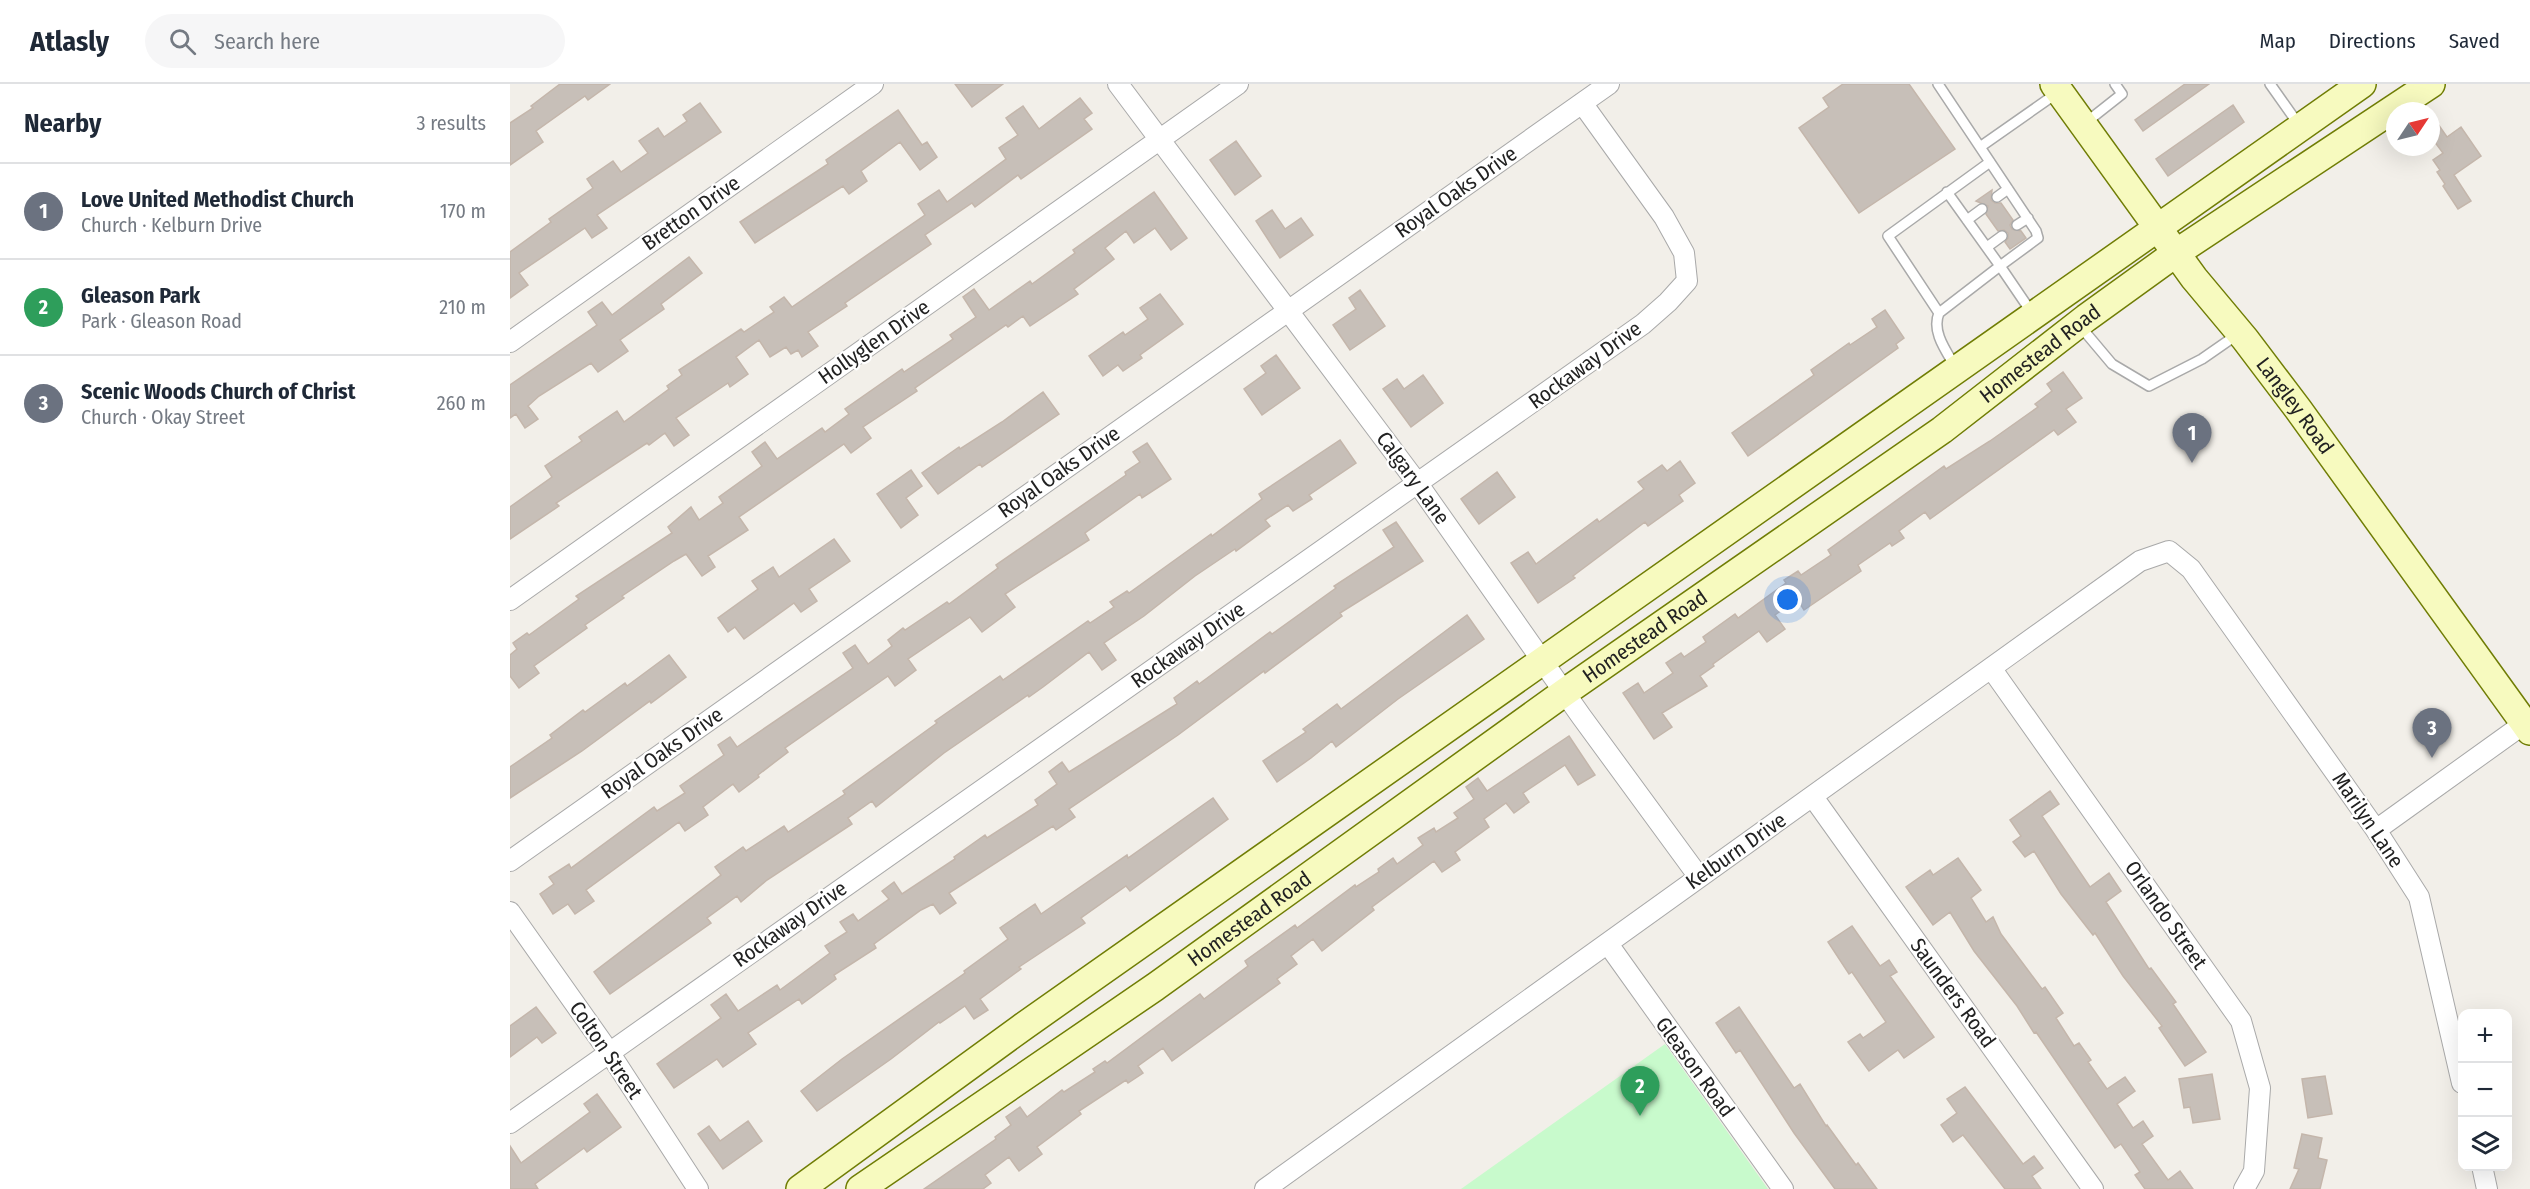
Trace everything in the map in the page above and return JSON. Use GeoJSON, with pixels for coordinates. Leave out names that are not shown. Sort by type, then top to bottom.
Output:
{"type":"FeatureCollection","features":[{"type":"Feature","properties":{"kind":"main road","name":"Homestead Road"},"geometry":{"type":"LineString","coordinates":[[800,1189],[1129,952],[2362,84]]}},
{"type":"Feature","properties":{"kind":"main road","name":"Homestead Road"},"geometry":{"type":"LineString","coordinates":[[860,1189],[1155,987],[1565,692],[1942,430],[2079,324],[2176,253],[2424,86]]}},
{"type":"Feature","properties":{"kind":"main road","name":"Langley Road"},"geometry":{"type":"LineString","coordinates":[[2057,88],[2176,253],[2298,409],[2527,727]]}},
{"type":"Feature","properties":{"kind":"main road"},"geometry":{"type":"LineString","coordinates":[[1920,396],[1942,430]]}},
{"type":"Feature","properties":{"kind":"main road"},"geometry":{"type":"LineString","coordinates":[[1775,498],[1799,530]]}},
{"type":"Feature","properties":{"kind":"main road"},"geometry":{"type":"LineString","coordinates":[[1312,824],[1337,857]]}},
{"type":"Feature","properties":{"kind":"main road"},"geometry":{"type":"LineString","coordinates":[[1129,952],[1155,987]]}},
{"type":"Feature","properties":{"kind":"main road"},"geometry":{"type":"LineString","coordinates":[[950,1080],[973,1112]]}},
{"type":"Feature","properties":{"kind":"street","name":"Bretton Drive"},"geometry":{"type":"LineString","coordinates":[[510,342],[873,84]]}},
{"type":"Feature","properties":{"kind":"street","name":"Calgary Lane"},"geometry":{"type":"LineString","coordinates":[[1118,84],[1418,484],[1699,877]]}},
{"type":"Feature","properties":{"kind":"street","name":"Hollyglen Drive"},"geometry":{"type":"LineString","coordinates":[[510,600],[1238,84]]}},
{"type":"Feature","properties":{"kind":"street","name":"Royal Oaks Drive"},"geometry":{"type":"LineString","coordinates":[[510,861],[1609,84]]}},
{"type":"Feature","properties":{"kind":"street","name":"Rockaway Drive"},"geometry":{"type":"LineString","coordinates":[[510,1123],[1418,484],[1643,324],[1668,302],[1687,281],[1684,253],[1664,217],[1582,103]]}},
{"type":"Feature","properties":{"kind":"street","name":"Kelburn Drive"},"geometry":{"type":"LineString","coordinates":[[1265,1189],[2140,561],[2169,551],[2191,569],[2205,588]]}},
{"type":"Feature","properties":{"kind":"street","name":"Marilyn Lane"},"geometry":{"type":"LineString","coordinates":[[2205,588],[2376,830],[2419,897],[2458,1063]]}},
{"type":"Feature","properties":{"kind":"street","name":"Orlando Street"},"geometry":{"type":"LineString","coordinates":[[1991,668],[2241,1021],[2260,1088],[2254,1171],[2244,1189]]}},
{"type":"Feature","properties":{"kind":"street"},"geometry":{"type":"LineString","coordinates":[[2376,830],[2527,727]]}},
{"type":"Feature","properties":{"kind":"street","name":"Saunders Road"},"geometry":{"type":"LineString","coordinates":[[1813,797],[2093,1189]]}},
{"type":"Feature","properties":{"kind":"street","name":"Colton Street"},"geometry":{"type":"LineString","coordinates":[[510,912],[609,1052],[698,1189]]}},
{"type":"Feature","properties":{"kind":"street","name":"Gleason Road"},"geometry":{"type":"LineString","coordinates":[[1608,944],[1783,1189]]}},
{"type":"Feature","properties":{"kind":"street"},"geometry":{"type":"LineString","coordinates":[[2483,1171],[2487,1189]]}},
{"type":"Feature","properties":{"kind":"lane"},"geometry":{"type":"LineString","coordinates":[[1938,84],[2028,218],[2038,238],[1939,313],[1936,319],[1940,339],[1958,370]]}},
{"type":"Feature","properties":{"kind":"lane"},"geometry":{"type":"LineString","coordinates":[[2083,125],[2122,94],[2115,84]]}},
{"type":"Feature","properties":{"kind":"lane"},"geometry":{"type":"LineString","coordinates":[[2270,84],[2300,127]]}},
{"type":"Feature","properties":{"kind":"lane"},"geometry":{"type":"LineString","coordinates":[[1980,147],[2057,88]]}},
{"type":"Feature","properties":{"kind":"lane"},"geometry":{"type":"LineString","coordinates":[[1939,313],[1888,236],[1990,162]]}},
{"type":"Feature","properties":{"kind":"lane"},"geometry":{"type":"LineString","coordinates":[[1997,197],[2008,189]]}},
{"type":"Feature","properties":{"kind":"lane"},"geometry":{"type":"LineString","coordinates":[[1947,192],[2034,316]]}},
{"type":"Feature","properties":{"kind":"lane"},"geometry":{"type":"LineString","coordinates":[[1967,220],[1982,209]]}},
{"type":"Feature","properties":{"kind":"lane"},"geometry":{"type":"LineString","coordinates":[[2017,225],[2028,218]]}},
{"type":"Feature","properties":{"kind":"lane"},"geometry":{"type":"LineString","coordinates":[[1987,247],[2002,236]]}},
{"type":"Feature","properties":{"kind":"lane"},"geometry":{"type":"LineString","coordinates":[[2079,324],[2112,364],[2149,386],[2202,359],[2240,332]]}},
{"type":"Feature","properties":{"kind":"green space"},"geometry":{"type":"Polygon","coordinates":[[[1665,1044],[1768,1189],[1461,1189],[1665,1044]]]}},
{"type":"Feature","properties":{"kind":"building"},"geometry":{"type":"Polygon","coordinates":[[[560,84],[610,84],[588,100],[585,96],[536,131],[543,142],[510,165],[510,123],[533,108],[531,106],[560,84]]]}},
{"type":"Feature","properties":{"kind":"building"},"geometry":{"type":"Polygon","coordinates":[[[955,84],[1003,84],[972,107],[955,84]]]}},
{"type":"Feature","properties":{"kind":"building"},"geometry":{"type":"Polygon","coordinates":[[[1843,84],[1909,84],[1955,149],[1859,213],[1799,128],[1829,107],[1823,98],[1843,84]]]}},
{"type":"Feature","properties":{"kind":"building"},"geometry":{"type":"Polygon","coordinates":[[[2185,84],[2209,84],[2143,131],[2135,120],[2185,84]]]}},
{"type":"Feature","properties":{"kind":"building"},"geometry":{"type":"Polygon","coordinates":[[[1080,98],[1092,113],[1084,119],[1092,129],[1021,179],[1018,175],[975,207],[972,203],[925,235],[931,244],[845,303],[847,306],[808,332],[818,346],[802,357],[798,350],[791,354],[786,347],[770,357],[759,340],[736,357],[748,374],[730,387],[728,383],[676,418],[689,435],[674,446],[665,433],[649,445],[647,443],[556,503],[559,506],[510,539],[510,507],[552,477],[545,466],[582,441],[579,437],[617,411],[624,422],[669,389],[667,386],[682,375],[679,370],[741,329],[744,332],[774,312],[770,307],[784,297],[792,307],[925,215],[918,204],[939,190],[947,202],[1006,159],[999,148],[1018,135],[1006,118],[1023,106],[1039,129],[1080,98]]]}},
{"type":"Feature","properties":{"kind":"building"},"geometry":{"type":"Polygon","coordinates":[[[700,103],[721,132],[597,215],[607,228],[592,238],[585,228],[519,273],[528,285],[510,298],[510,252],[551,222],[549,219],[593,188],[587,179],[613,161],[621,172],[648,153],[639,141],[658,128],[664,137],[687,121],[683,115],[700,103]]]}},
{"type":"Feature","properties":{"kind":"building"},"geometry":{"type":"Polygon","coordinates":[[[2233,105],[2244,122],[2168,176],[2156,159],[2233,105]]]}},
{"type":"Feature","properties":{"kind":"building"},"geometry":{"type":"Polygon","coordinates":[[[898,110],[922,145],[927,142],[937,157],[920,170],[900,142],[861,171],[867,181],[849,194],[843,186],[755,243],[740,222],[828,164],[826,160],[898,110]]]}},
{"type":"Feature","properties":{"kind":"building"},"geometry":{"type":"Polygon","coordinates":[[[2440,127],[2447,137],[2461,127],[2481,156],[2454,175],[2471,201],[2458,209],[2443,186],[2445,184],[2437,172],[2440,170],[2433,160],[2443,153],[2440,149],[2440,127]]]}},
{"type":"Feature","properties":{"kind":"building"},"geometry":{"type":"Polygon","coordinates":[[[1236,141],[1261,176],[1235,195],[1210,160],[1236,141]]]}},
{"type":"Feature","properties":{"kind":"building"},"geometry":{"type":"Polygon","coordinates":[[[1992,190],[1991,200],[2001,203],[2013,220],[2010,225],[2012,229],[2021,231],[2026,238],[2010,249],[2005,242],[2008,233],[2004,230],[1998,231],[1986,214],[1988,206],[1976,201],[1992,190]]]}},
{"type":"Feature","properties":{"kind":"building"},"geometry":{"type":"Polygon","coordinates":[[[1154,192],[1187,238],[1171,250],[1155,228],[1134,243],[1126,231],[1105,248],[1114,259],[1074,289],[1078,294],[1030,326],[1023,316],[1008,327],[1006,325],[915,388],[917,391],[863,427],[871,438],[851,453],[844,444],[739,517],[748,530],[708,556],[715,567],[702,576],[686,554],[674,561],[622,596],[624,598],[585,625],[587,628],[534,666],[539,673],[519,688],[510,676],[510,655],[517,649],[513,643],[527,633],[529,635],[579,599],[576,596],[672,533],[668,527],[691,507],[699,520],[723,503],[719,497],[762,466],[752,452],[765,442],[777,459],[822,428],[825,432],[849,414],[845,409],[902,369],[904,372],[953,339],[950,335],[976,317],[963,297],[974,289],[989,310],[1030,281],[1032,284],[1075,253],[1073,250],[1154,192]]]}},
{"type":"Feature","properties":{"kind":"building"},"geometry":{"type":"Polygon","coordinates":[[[1272,210],[1285,229],[1301,218],[1313,235],[1280,258],[1256,221],[1272,210]]]}},
{"type":"Feature","properties":{"kind":"building"},"geometry":{"type":"Polygon","coordinates":[[[689,257],[702,273],[661,304],[664,309],[620,340],[628,351],[598,372],[591,363],[539,396],[528,406],[538,419],[525,428],[516,414],[510,418],[510,385],[597,325],[588,312],[602,302],[612,315],[689,257]]]}},
{"type":"Feature","properties":{"kind":"building"},"geometry":{"type":"Polygon","coordinates":[[[1360,290],[1385,326],[1350,350],[1333,325],[1356,309],[1349,298],[1360,290]]]}},
{"type":"Feature","properties":{"kind":"building"},"geometry":{"type":"Polygon","coordinates":[[[1160,294],[1183,324],[1140,355],[1142,358],[1123,371],[1118,365],[1103,376],[1089,356],[1123,332],[1125,335],[1148,319],[1140,308],[1160,294]]]}},
{"type":"Feature","properties":{"kind":"building"},"geometry":{"type":"Polygon","coordinates":[[[1885,310],[1904,338],[1896,344],[1898,348],[1748,456],[1732,433],[1814,375],[1811,370],[1849,343],[1850,345],[1877,327],[1872,319],[1885,310]]]}},
{"type":"Feature","properties":{"kind":"building"},"geometry":{"type":"Polygon","coordinates":[[[1276,355],[1300,388],[1262,415],[1244,389],[1266,373],[1261,366],[1276,355]]]}},
{"type":"Feature","properties":{"kind":"building"},"geometry":{"type":"Polygon","coordinates":[[[2063,372],[2082,398],[2066,409],[2076,422],[2058,435],[2054,430],[1930,519],[1925,512],[1899,531],[1904,538],[1892,546],[1890,543],[1858,565],[1861,571],[1804,610],[1797,599],[1775,615],[1785,629],[1767,642],[1759,631],[1713,664],[1714,666],[1700,676],[1707,686],[1662,713],[1672,727],[1654,739],[1623,693],[1638,683],[1644,693],[1673,673],[1666,663],[1681,653],[1684,657],[1706,642],[1703,637],[1735,614],[1738,618],[1786,583],[1784,580],[1798,571],[1801,575],[1831,555],[1828,550],[1944,466],[1946,469],[2038,407],[2035,404],[2052,391],[2047,384],[2063,372]]]}},
{"type":"Feature","properties":{"kind":"building"},"geometry":{"type":"Polygon","coordinates":[[[1423,375],[1443,403],[1411,427],[1383,389],[1397,379],[1404,389],[1423,375]]]}},
{"type":"Feature","properties":{"kind":"building"},"geometry":{"type":"Polygon","coordinates":[[[1043,392],[1059,414],[982,467],[980,464],[938,494],[922,473],[959,447],[960,449],[1002,422],[1043,392]]]}},
{"type":"Feature","properties":{"kind":"building"},"geometry":{"type":"Polygon","coordinates":[[[1340,440],[1356,463],[1309,495],[1312,499],[1293,511],[1288,505],[1265,520],[1270,526],[1236,551],[1235,549],[1195,576],[1144,616],[1104,643],[1116,660],[1102,670],[1089,652],[1029,697],[1028,695],[944,753],[876,807],[872,801],[848,818],[852,824],[767,880],[741,902],[737,896],[707,918],[711,923],[610,994],[594,972],[721,875],[715,867],[743,847],[746,851],[784,826],[788,832],[845,794],[843,791],[937,723],[935,721],[1000,676],[1003,680],[1088,621],[1090,623],[1114,607],[1110,602],[1127,591],[1129,593],[1211,534],[1212,536],[1262,499],[1259,494],[1340,440]]]}},
{"type":"Feature","properties":{"kind":"building"},"geometry":{"type":"Polygon","coordinates":[[[1147,443],[1171,479],[1142,498],[1140,494],[1085,533],[1089,540],[1005,594],[1015,607],[982,632],[970,617],[908,659],[916,670],[895,686],[888,676],[785,748],[788,752],[739,792],[733,784],[703,807],[708,815],[685,831],[679,822],[586,890],[594,901],[575,914],[568,904],[553,914],[540,894],[554,884],[549,877],[569,864],[571,868],[654,807],[657,811],[685,793],[680,786],[724,755],[718,745],[730,737],[737,747],[853,668],[843,653],[855,645],[868,664],[892,646],[888,640],[903,628],[905,630],[947,602],[949,604],[998,568],[996,565],[1126,475],[1125,472],[1140,462],[1133,452],[1147,443]]]}},
{"type":"Feature","properties":{"kind":"building"},"geometry":{"type":"Polygon","coordinates":[[[1680,461],[1695,483],[1679,495],[1683,501],[1648,526],[1645,522],[1573,576],[1575,578],[1538,603],[1511,563],[1528,552],[1536,564],[1597,519],[1599,522],[1644,489],[1638,482],[1662,465],[1667,471],[1680,461]]]}},
{"type":"Feature","properties":{"kind":"building"},"geometry":{"type":"Polygon","coordinates":[[[911,470],[922,486],[906,498],[918,515],[901,528],[877,494],[911,470]]]}},
{"type":"Feature","properties":{"kind":"building"},"geometry":{"type":"Polygon","coordinates":[[[1497,472],[1515,497],[1479,524],[1461,499],[1497,472]]]}},
{"type":"Feature","properties":{"kind":"building"},"geometry":{"type":"Polygon","coordinates":[[[1396,522],[1423,561],[1340,613],[1342,616],[1265,673],[1264,671],[1178,735],[1069,809],[1075,817],[1056,830],[1053,826],[949,893],[956,903],[940,914],[933,904],[921,910],[874,944],[876,948],[834,975],[836,979],[802,1004],[799,999],[748,1033],[756,1044],[723,1067],[717,1059],[674,1088],[657,1064],[721,1018],[711,1005],[726,994],[738,1011],[777,985],[780,990],[830,953],[825,946],[847,932],[840,922],[853,914],[858,921],[889,899],[882,891],[894,882],[902,894],[955,859],[954,857],[985,835],[987,838],[1038,805],[1035,800],[1057,784],[1049,772],[1062,762],[1069,772],[1177,704],[1174,698],[1197,681],[1199,684],[1270,632],[1272,634],[1336,588],[1334,586],[1394,547],[1383,530],[1396,522]]]}},
{"type":"Feature","properties":{"kind":"building"},"geometry":{"type":"Polygon","coordinates":[[[834,539],[850,561],[809,589],[817,601],[801,612],[794,603],[744,639],[735,627],[728,632],[718,618],[758,589],[752,581],[773,567],[779,577],[834,539]]]}},
{"type":"Feature","properties":{"kind":"building"},"geometry":{"type":"Polygon","coordinates":[[[1467,615],[1484,639],[1398,699],[1336,747],[1332,741],[1277,782],[1263,761],[1306,732],[1303,729],[1337,704],[1341,709],[1467,615]]]}},
{"type":"Feature","properties":{"kind":"building"},"geometry":{"type":"Polygon","coordinates":[[[669,655],[686,677],[582,751],[510,798],[510,767],[552,738],[550,735],[583,710],[585,712],[625,683],[627,686],[669,655]]]}},
{"type":"Feature","properties":{"kind":"building"},"geometry":{"type":"Polygon","coordinates":[[[1569,736],[1595,775],[1578,785],[1565,765],[1523,793],[1529,802],[1514,813],[1506,803],[1484,819],[1489,827],[1455,852],[1460,860],[1442,872],[1434,861],[1372,907],[1374,910],[1322,951],[1313,939],[1291,956],[1297,964],[1277,979],[1280,983],[1172,1061],[1163,1048],[1138,1066],[1143,1073],[1128,1083],[1126,1080],[1079,1111],[1081,1114],[1037,1147],[1042,1154],[1019,1171],[1009,1157],[985,1175],[991,1183],[983,1189],[924,1189],[996,1139],[995,1137],[1011,1125],[1006,1117],[1020,1107],[1027,1117],[1062,1090],[1064,1092],[1095,1072],[1093,1069],[1105,1061],[1107,1063],[1200,994],[1204,999],[1248,966],[1245,961],[1295,925],[1297,928],[1355,885],[1356,887],[1379,872],[1378,869],[1393,858],[1397,864],[1423,845],[1418,838],[1434,828],[1436,832],[1458,818],[1454,813],[1474,799],[1466,787],[1478,778],[1487,791],[1569,736]]]}},
{"type":"Feature","properties":{"kind":"building"},"geometry":{"type":"Polygon","coordinates":[[[2050,791],[2059,804],[2042,816],[2090,887],[2109,873],[2121,891],[2106,902],[2149,969],[2151,968],[2176,1002],[2173,1004],[2206,1052],[2185,1066],[2159,1028],[2162,1026],[2123,976],[2095,933],[2093,935],[2061,894],[2034,851],[2025,857],[2013,842],[2021,836],[2010,820],[2050,791]]]}},
{"type":"Feature","properties":{"kind":"building"},"geometry":{"type":"Polygon","coordinates":[[[1213,798],[1228,819],[1130,891],[1126,886],[1081,918],[1085,923],[1019,967],[1021,969],[980,999],[988,1010],[974,1019],[965,1006],[939,1022],[817,1111],[801,1091],[842,1059],[965,973],[964,971],[1008,939],[1000,928],[1035,904],[1041,914],[1127,855],[1128,858],[1213,798]]]}},
{"type":"Feature","properties":{"kind":"building"},"geometry":{"type":"Polygon","coordinates":[[[1958,858],[1981,890],[1971,898],[1986,922],[1993,917],[2001,934],[2042,989],[2045,987],[2063,1013],[2056,1018],[2074,1046],[2079,1043],[2091,1060],[2088,1062],[2107,1089],[2125,1077],[2135,1091],[2117,1104],[2133,1128],[2143,1121],[2153,1136],[2142,1144],[2168,1180],[2180,1171],[2193,1189],[2145,1189],[2135,1175],[2140,1172],[2121,1144],[2115,1148],[2036,1032],[2034,1033],[2017,1006],[1974,951],[1950,912],[1933,925],[1906,887],[1930,870],[1933,875],[1958,858]]]}},
{"type":"Feature","properties":{"kind":"building"},"geometry":{"type":"Polygon","coordinates":[[[1852,926],[1880,966],[1889,960],[1897,972],[1890,976],[1934,1037],[1904,1058],[1898,1050],[1869,1071],[1848,1042],[1860,1034],[1863,1038],[1886,1022],[1852,972],[1849,974],[1828,942],[1852,926]]]}},
{"type":"Feature","properties":{"kind":"building"},"geometry":{"type":"Polygon","coordinates":[[[536,1007],[556,1033],[542,1043],[537,1037],[510,1057],[510,1026],[536,1007]]]}},
{"type":"Feature","properties":{"kind":"building"},"geometry":{"type":"Polygon","coordinates":[[[1739,1007],[1794,1088],[1800,1084],[1826,1126],[1877,1189],[1835,1189],[1794,1133],[1740,1050],[1736,1053],[1716,1023],[1739,1007]]]}},
{"type":"Feature","properties":{"kind":"building"},"geometry":{"type":"Polygon","coordinates":[[[2212,1074],[2220,1119],[2193,1123],[2190,1107],[2184,1108],[2179,1079],[2212,1074]]]}},
{"type":"Feature","properties":{"kind":"building"},"geometry":{"type":"Polygon","coordinates":[[[2325,1076],[2332,1114],[2308,1118],[2302,1079],[2325,1076]]]}},
{"type":"Feature","properties":{"kind":"building"},"geometry":{"type":"Polygon","coordinates":[[[1965,1087],[2023,1164],[2034,1156],[2043,1168],[2032,1176],[2041,1189],[2005,1189],[1963,1135],[1953,1142],[1941,1125],[1957,1113],[1947,1099],[1965,1087]]]}},
{"type":"Feature","properties":{"kind":"building"},"geometry":{"type":"Polygon","coordinates":[[[597,1094],[621,1127],[587,1152],[584,1148],[535,1184],[538,1189],[510,1189],[510,1146],[521,1163],[590,1112],[584,1104],[597,1094]]]}},
{"type":"Feature","properties":{"kind":"building"},"geometry":{"type":"Polygon","coordinates":[[[748,1121],[762,1141],[723,1169],[698,1134],[709,1126],[720,1141],[748,1121]]]}},
{"type":"Feature","properties":{"kind":"building"},"geometry":{"type":"Polygon","coordinates":[[[2302,1134],[2322,1138],[2318,1158],[2327,1160],[2320,1189],[2290,1189],[2299,1169],[2294,1168],[2302,1134]]]}},
{"type":"Feature","properties":{"kind":"place","name":"Love United Methodist Church"},"geometry":{"type":"Point","coordinates":[2192,463]}},
{"type":"Feature","properties":{"kind":"place","name":"Scenic Woods Church of Christ"},"geometry":{"type":"Point","coordinates":[2432,758]}},
{"type":"Feature","properties":{"kind":"place","name":"Gleason Park"},"geometry":{"type":"Point","coordinates":[1640,1116]}}]}
